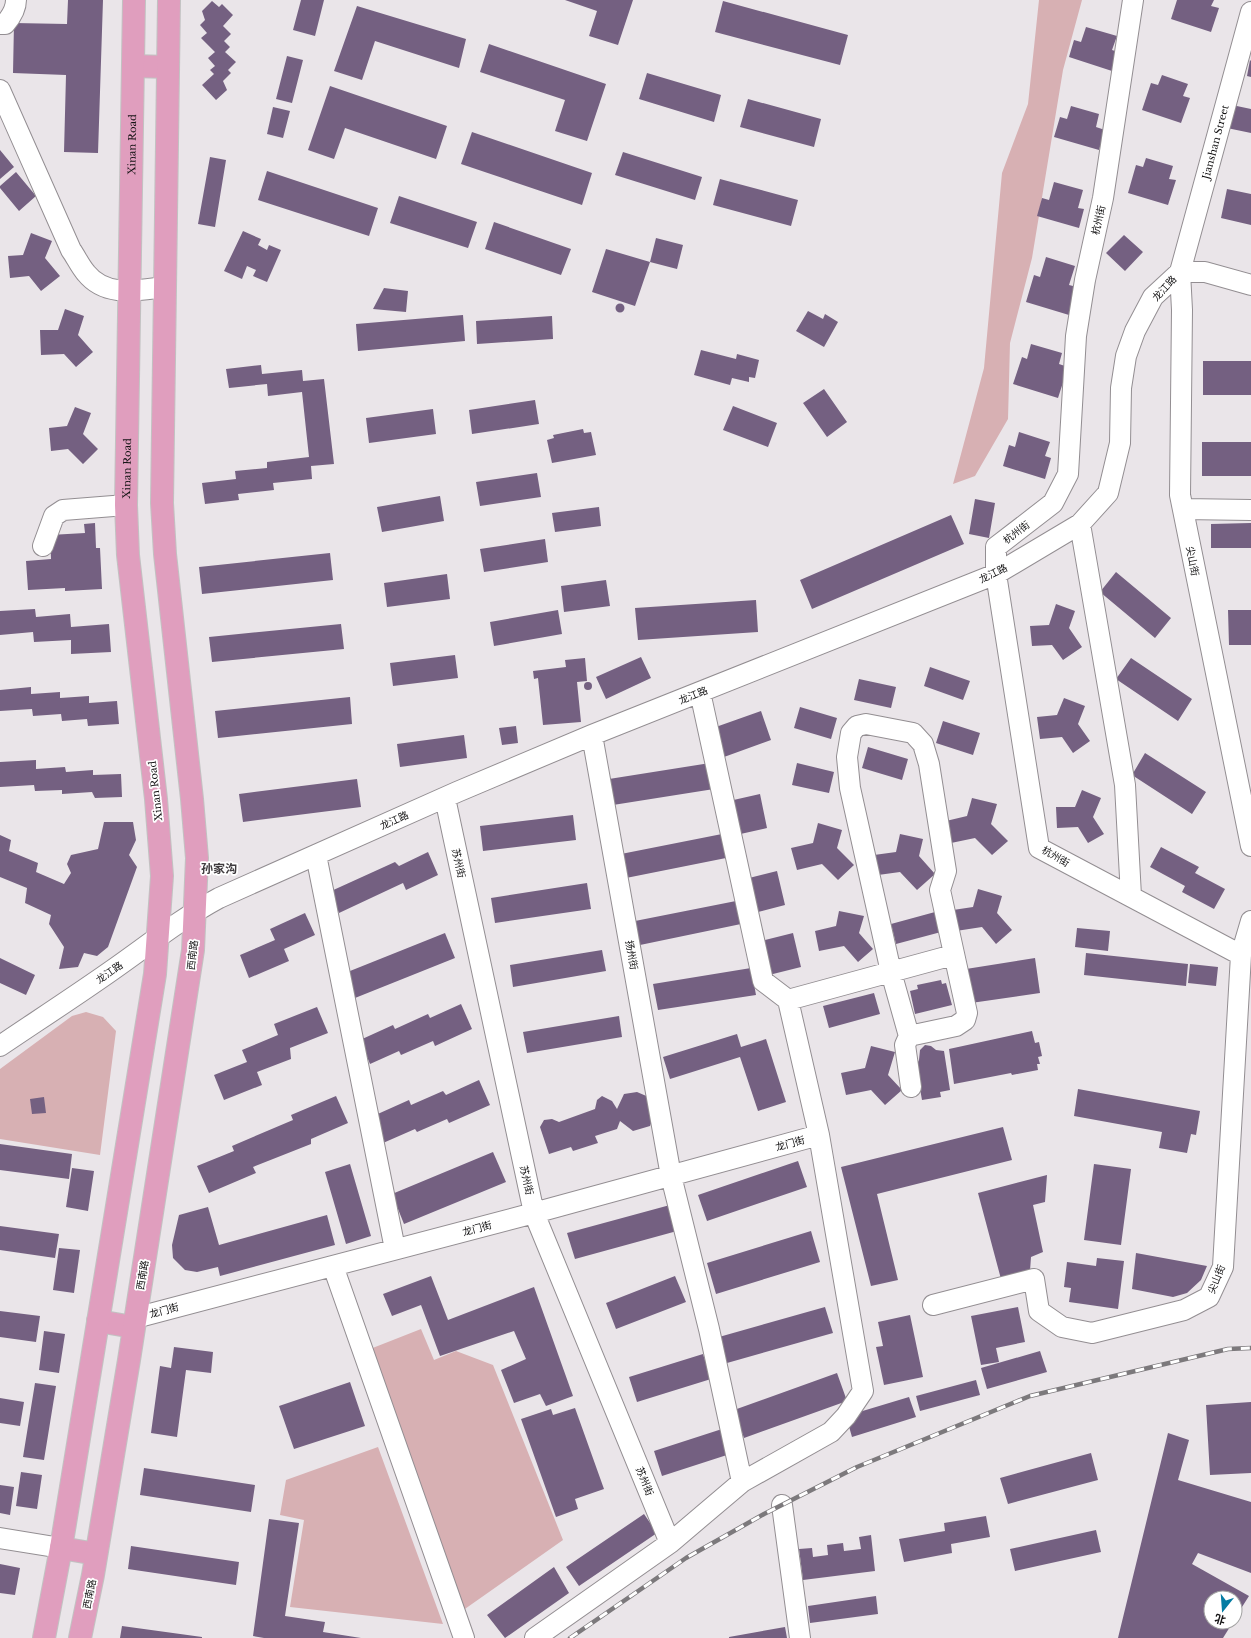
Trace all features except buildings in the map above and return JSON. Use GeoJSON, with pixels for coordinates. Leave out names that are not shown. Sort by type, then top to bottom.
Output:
{"type":"FeatureCollection","features":[{"type":"Feature","properties":{"kind":"main road","name":"Xinan Road"},"geometry":{"type":"LineString","coordinates":[[44,1638],[61,1548],[155,974],[162,876],[156,799],[129,563],[126,506],[134,0]]}},
{"type":"Feature","properties":{"kind":"main road"},"geometry":{"type":"LineString","coordinates":[[170,0],[162,503],[171,612],[192,799],[197,858],[196,910]]}},
{"type":"Feature","properties":{"kind":"main road"},"geometry":{"type":"LineString","coordinates":[[133,66],[168,67]]}},
{"type":"Feature","properties":{"kind":"main road","name":"西南路"},"geometry":{"type":"LineString","coordinates":[[80,1638],[96,1554],[134,1322],[193,950],[196,910]]}},
{"type":"Feature","properties":{"kind":"main road"},"geometry":{"type":"LineString","coordinates":[[98,1321],[134,1322]]}},
{"type":"Feature","properties":{"kind":"main road"},"geometry":{"type":"LineString","coordinates":[[61,1548],[96,1554]]}},
{"type":"Feature","properties":{"kind":"street"},"geometry":{"type":"LineString","coordinates":[[0,24],[5,24],[11,17],[16,6],[16,0]]}},
{"type":"Feature","properties":{"kind":"street","name":"杭州街"},"geometry":{"type":"LineString","coordinates":[[1133,0],[1103,198],[1085,280],[1076,336],[1068,474],[1053,503],[996,547],[996,574],[1039,848],[1241,955]]}},
{"type":"Feature","properties":{"kind":"street","name":"Jianshan Street"},"geometry":{"type":"LineString","coordinates":[[1180,272],[1251,12]]}},
{"type":"Feature","properties":{"kind":"street"},"geometry":{"type":"LineString","coordinates":[[0,90],[71,250],[86,274],[96,283],[108,289],[118,291],[165,287]]}},
{"type":"Feature","properties":{"kind":"street","name":"龙江路"},"geometry":{"type":"LineString","coordinates":[[0,1046],[112,970],[158,935],[196,910],[219,898],[592,735],[996,574],[1080,524],[1108,493],[1120,443],[1122,388],[1126,356],[1135,331],[1153,297],[1180,272],[1205,272],[1251,285]]}},
{"type":"Feature","properties":{"kind":"street","name":"尖山街"},"geometry":{"type":"LineString","coordinates":[[1180,272],[1182,310],[1180,495],[1251,846]]}},
{"type":"Feature","properties":{"kind":"street"},"geometry":{"type":"LineString","coordinates":[[43,546],[54,516],[63,510],[126,506]]}},
{"type":"Feature","properties":{"kind":"street"},"geometry":{"type":"LineString","coordinates":[[1183,510],[1251,510]]}},
{"type":"Feature","properties":{"kind":"street"},"geometry":{"type":"LineString","coordinates":[[1080,524],[1125,785],[1130,896]]}},
{"type":"Feature","properties":{"kind":"street"},"geometry":{"type":"LineString","coordinates":[[535,1638],[670,1543],[742,1482],[831,1432],[846,1416],[863,1391],[819,1135],[788,1000],[763,981],[700,692]]}},
{"type":"Feature","properties":{"kind":"street"},"geometry":{"type":"LineString","coordinates":[[909,1036],[956,1026],[965,1020],[968,1013],[953,955],[953,947],[940,890],[946,871],[929,764],[923,744],[913,733],[866,724],[857,726],[851,733],[847,757],[850,788],[891,972],[909,1036],[905,1046],[911,1087]]}},
{"type":"Feature","properties":{"kind":"street","name":"扬州街"},"geometry":{"type":"LineString","coordinates":[[592,735],[671,1176],[708,1329],[742,1482]]}},
{"type":"Feature","properties":{"kind":"street","name":"苏州街"},"geometry":{"type":"LineString","coordinates":[[445,798],[534,1212],[670,1543]]}},
{"type":"Feature","properties":{"kind":"street"},"geometry":{"type":"LineString","coordinates":[[316,855],[395,1249]]}},
{"type":"Feature","properties":{"kind":"street","name":"尖山街"},"geometry":{"type":"LineString","coordinates":[[933,1305],[1034,1279],[1039,1311],[1062,1327],[1092,1333],[1184,1310],[1209,1297],[1223,1267],[1241,955],[1251,920]]}},
{"type":"Feature","properties":{"kind":"street"},"geometry":{"type":"LineString","coordinates":[[788,1000],[953,955]]}},
{"type":"Feature","properties":{"kind":"street","name":"龙门街"},"geometry":{"type":"LineString","coordinates":[[134,1322],[395,1249],[819,1135]]}},
{"type":"Feature","properties":{"kind":"street"},"geometry":{"type":"LineString","coordinates":[[333,1266],[464,1638]]}},
{"type":"Feature","properties":{"kind":"street"},"geometry":{"type":"LineString","coordinates":[[782,1505],[800,1638]]}},
{"type":"Feature","properties":{"kind":"street"},"geometry":{"type":"LineString","coordinates":[[0,1538],[61,1548]]}},
{"type":"Feature","properties":{"kind":"shaded area"},"geometry":{"type":"Polygon","coordinates":[[[1039,0],[1082,0],[1063,70],[1032,258],[1010,343],[1008,419],[975,476],[953,484],[984,368],[1002,173],[1028,104],[1039,0]]]}},
{"type":"Feature","properties":{"kind":"shaded area"},"geometry":{"type":"Polygon","coordinates":[[[86,1012],[103,1017],[116,1031],[100,1155],[0,1139],[0,1069],[72,1016],[86,1012]]]}},
{"type":"Feature","properties":{"kind":"shaded area"},"geometry":{"type":"Polygon","coordinates":[[[421,1329],[434,1360],[456,1351],[493,1365],[563,1540],[462,1611],[365,1351],[421,1329]]]}},
{"type":"Feature","properties":{"kind":"shaded area"},"geometry":{"type":"Polygon","coordinates":[[[378,1447],[443,1624],[290,1607],[304,1520],[280,1515],[286,1480],[378,1447]]]}},
{"type":"Feature","properties":{"kind":"railway"},"geometry":{"type":"LineString","coordinates":[[570,1638],[686,1558],[764,1514],[857,1467],[1030,1396],[1228,1349],[1251,1348]]}},
{"type":"Feature","properties":{"kind":"district","name":"孙家沟"},"geometry":{"type":"Point","coordinates":[219,869]}}]}
